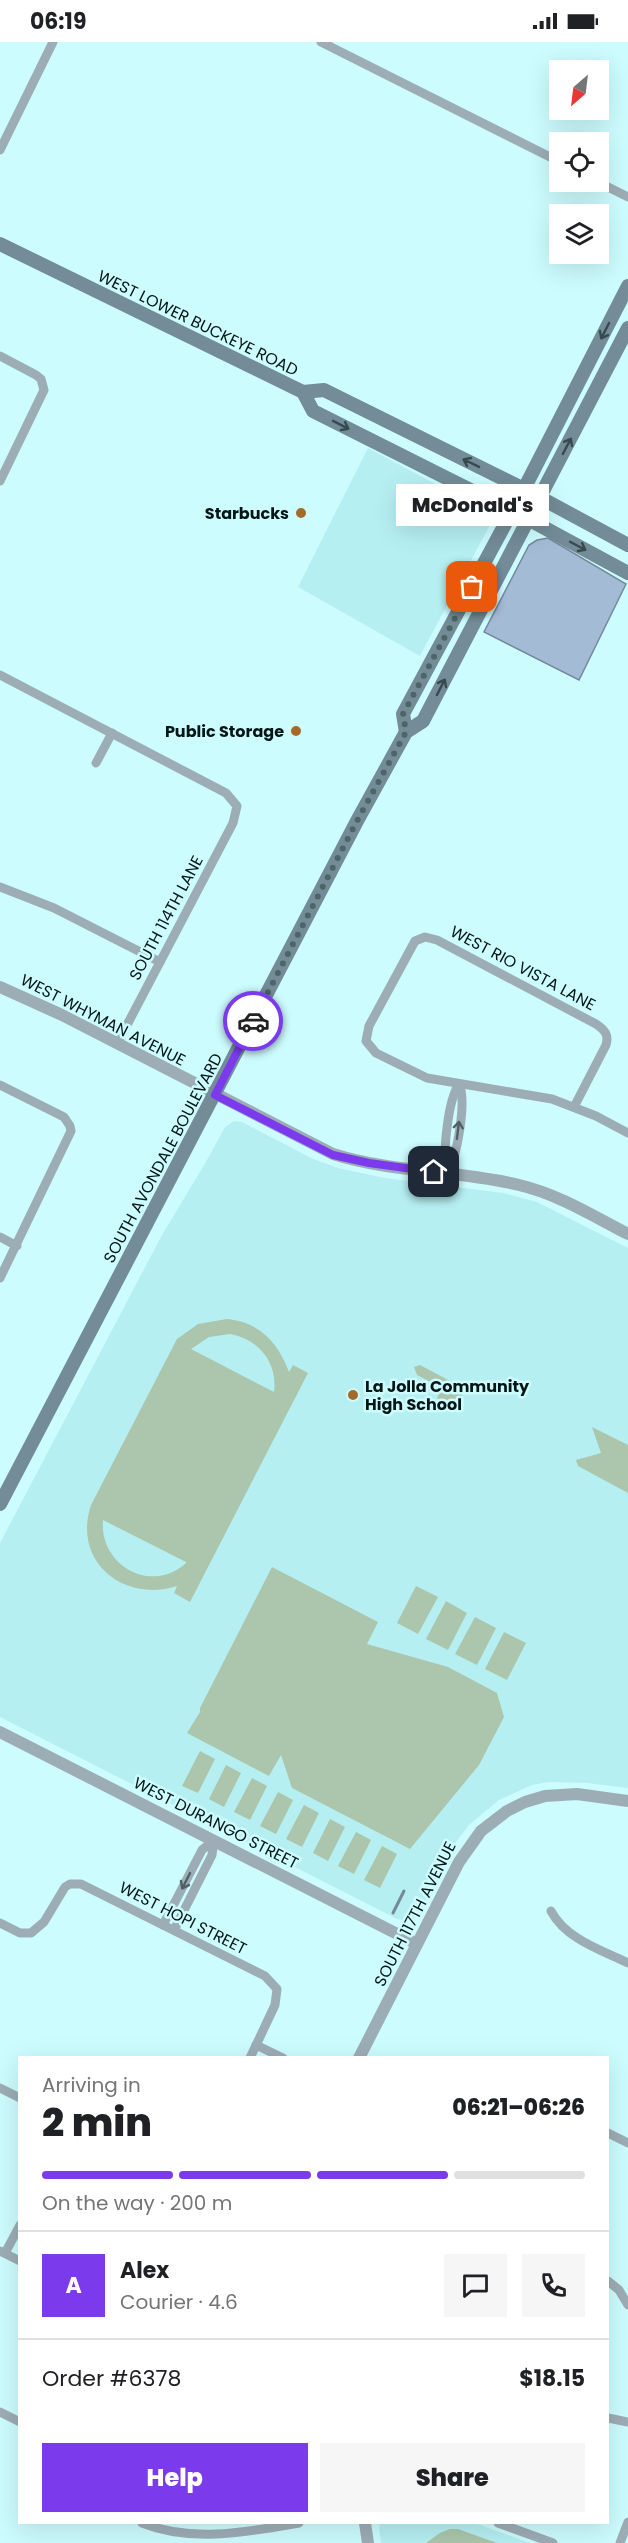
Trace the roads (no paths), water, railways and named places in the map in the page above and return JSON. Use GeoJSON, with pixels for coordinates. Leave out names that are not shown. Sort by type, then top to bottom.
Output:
{"type":"FeatureCollection","features":[{"type":"Feature","properties":{"kind":"main road","name":"WEST LOWER BUCKEYE ROAD"},"geometry":{"type":"LineString","coordinates":[[0,244],[303,392],[313,411],[528,519],[628,573]]}},
{"type":"Feature","properties":{"kind":"main road","name":"SOUTH AVONDALE BOULEVARD"},"geometry":{"type":"LineString","coordinates":[[406,732],[403,714],[512,512],[628,286]]}},
{"type":"Feature","properties":{"kind":"main road","name":"SOUTH AVONDALE BOULEVARD"},"geometry":{"type":"LineString","coordinates":[[0,1504],[357,821],[406,732],[423,721],[628,328]]}},
{"type":"Feature","properties":{"kind":"main road"},"geometry":{"type":"LineString","coordinates":[[303,392],[324,390],[524,489],[628,545]]}},
{"type":"Feature","properties":{"kind":"street"},"geometry":{"type":"LineString","coordinates":[[0,150],[53,42]]}},
{"type":"Feature","properties":{"kind":"street"},"geometry":{"type":"LineString","coordinates":[[321,42],[549,156]]}},
{"type":"Feature","properties":{"kind":"street"},"geometry":{"type":"LineString","coordinates":[[609,188],[628,197]]}},
{"type":"Feature","properties":{"kind":"street"},"geometry":{"type":"LineString","coordinates":[[0,356],[36,375],[44,385],[40,402],[0,481]]}},
{"type":"Feature","properties":{"kind":"street"},"geometry":{"type":"LineString","coordinates":[[0,675],[112,733],[96,763]]}},
{"type":"Feature","properties":{"kind":"street","name":"SOUTH 114TH LANE"},"geometry":{"type":"LineString","coordinates":[[112,733],[226,793],[237,806],[233,823],[117,1044]]}},
{"type":"Feature","properties":{"kind":"street"},"geometry":{"type":"LineString","coordinates":[[0,886],[63,912],[160,962]]}},
{"type":"Feature","properties":{"kind":"street","name":"WEST RIO VISTA LANE"},"geometry":{"type":"LineString","coordinates":[[459,1084],[417,1074],[371,1050],[366,1041],[369,1026],[409,950],[419,938],[437,940],[596,1024],[607,1035],[604,1050],[574,1107]]}},
{"type":"Feature","properties":{"kind":"street","name":"WEST WHYMAN AVENUE"},"geometry":{"type":"LineString","coordinates":[[0,987],[42,1005],[333,1155],[369,1163],[500,1181],[535,1189],[628,1234]]}},
{"type":"Feature","properties":{"kind":"street"},"geometry":{"type":"LineString","coordinates":[[447,1173],[453,1163],[456,1148],[462,1098],[459,1084],[526,1093],[574,1107],[628,1133]]}},
{"type":"Feature","properties":{"kind":"street"},"geometry":{"type":"LineString","coordinates":[[0,1085],[59,1114],[70,1126],[67,1142],[0,1278]]}},
{"type":"Feature","properties":{"kind":"street"},"geometry":{"type":"LineString","coordinates":[[0,1237],[17,1246]]}},
{"type":"Feature","properties":{"kind":"street","name":"WEST DURANGO STREET"},"geometry":{"type":"LineString","coordinates":[[0,1732],[417,1944]]}},
{"type":"Feature","properties":{"kind":"street","name":"SOUTH 117TH AVENUE"},"geometry":{"type":"LineString","coordinates":[[360,2056],[468,1846],[498,1816],[525,1802],[556,1795],[577,1794],[628,1801]]}},
{"type":"Feature","properties":{"kind":"street"},"geometry":{"type":"LineString","coordinates":[[163,1925],[202,1850],[214,1840]]}},
{"type":"Feature","properties":{"kind":"street"},"geometry":{"type":"LineString","coordinates":[[174,1930],[212,1855],[214,1840]]}},
{"type":"Feature","properties":{"kind":"street","name":"WEST HOPI STREET"},"geometry":{"type":"LineString","coordinates":[[0,1923],[20,1933],[31,1933],[40,1927],[58,1895],[70,1884],[87,1886],[265,1976],[277,1989],[275,2005],[256,2045]]}},
{"type":"Feature","properties":{"kind":"street"},"geometry":{"type":"LineString","coordinates":[[551,1911],[560,1924],[574,1936],[628,1963]]}},
{"type":"Feature","properties":{"kind":"street"},"geometry":{"type":"LineString","coordinates":[[251,2056],[256,2045],[279,2056]]}},
{"type":"Feature","properties":{"kind":"street"},"geometry":{"type":"LineString","coordinates":[[0,2088],[18,2097]]}},
{"type":"Feature","properties":{"kind":"street"},"geometry":{"type":"LineString","coordinates":[[609,2134],[628,2143]]}},
{"type":"Feature","properties":{"kind":"street"},"geometry":{"type":"LineString","coordinates":[[18,2228],[2,2252],[18,2260]]}},
{"type":"Feature","properties":{"kind":"street"},"geometry":{"type":"LineString","coordinates":[[609,2282],[619,2290],[628,2306]]}},
{"type":"Feature","properties":{"kind":"street"},"geometry":{"type":"LineString","coordinates":[[0,2412],[18,2421]]}},
{"type":"Feature","properties":{"kind":"street"},"geometry":{"type":"LineString","coordinates":[[609,2418],[628,2422]]}},
{"type":"Feature","properties":{"kind":"street"},"geometry":{"type":"LineString","coordinates":[[621,2543],[628,2522]]}},
{"type":"Feature","properties":{"kind":"street"},"geometry":{"type":"LineString","coordinates":[[145,2524],[170,2534],[195,2538],[219,2537],[294,2524]]}},
{"type":"Feature","properties":{"kind":"street"},"geometry":{"type":"LineString","coordinates":[[365,2524],[368,2543]]}},
{"type":"Feature","properties":{"kind":"street"},"geometry":{"type":"LineString","coordinates":[[501,2524],[553,2543]]}},
{"type":"Feature","properties":{"kind":"waterway"},"geometry":{"type":"LineString","coordinates":[[393,1913],[404,1891]]}},
{"type":"Feature","properties":{"kind":"place","name":"Starbucks"},"geometry":{"type":"Point","coordinates":[301,513]}},
{"type":"Feature","properties":{"kind":"place","name":"McDonald's"},"geometry":{"type":"Point","coordinates":[472,587]}},
{"type":"Feature","properties":{"kind":"place","name":"Public Storage"},"geometry":{"type":"Point","coordinates":[296,731]}},
{"type":"Feature","properties":{"kind":"place","name":"La Jolla Community High School"},"geometry":{"type":"Point","coordinates":[353,1395]}}]}
